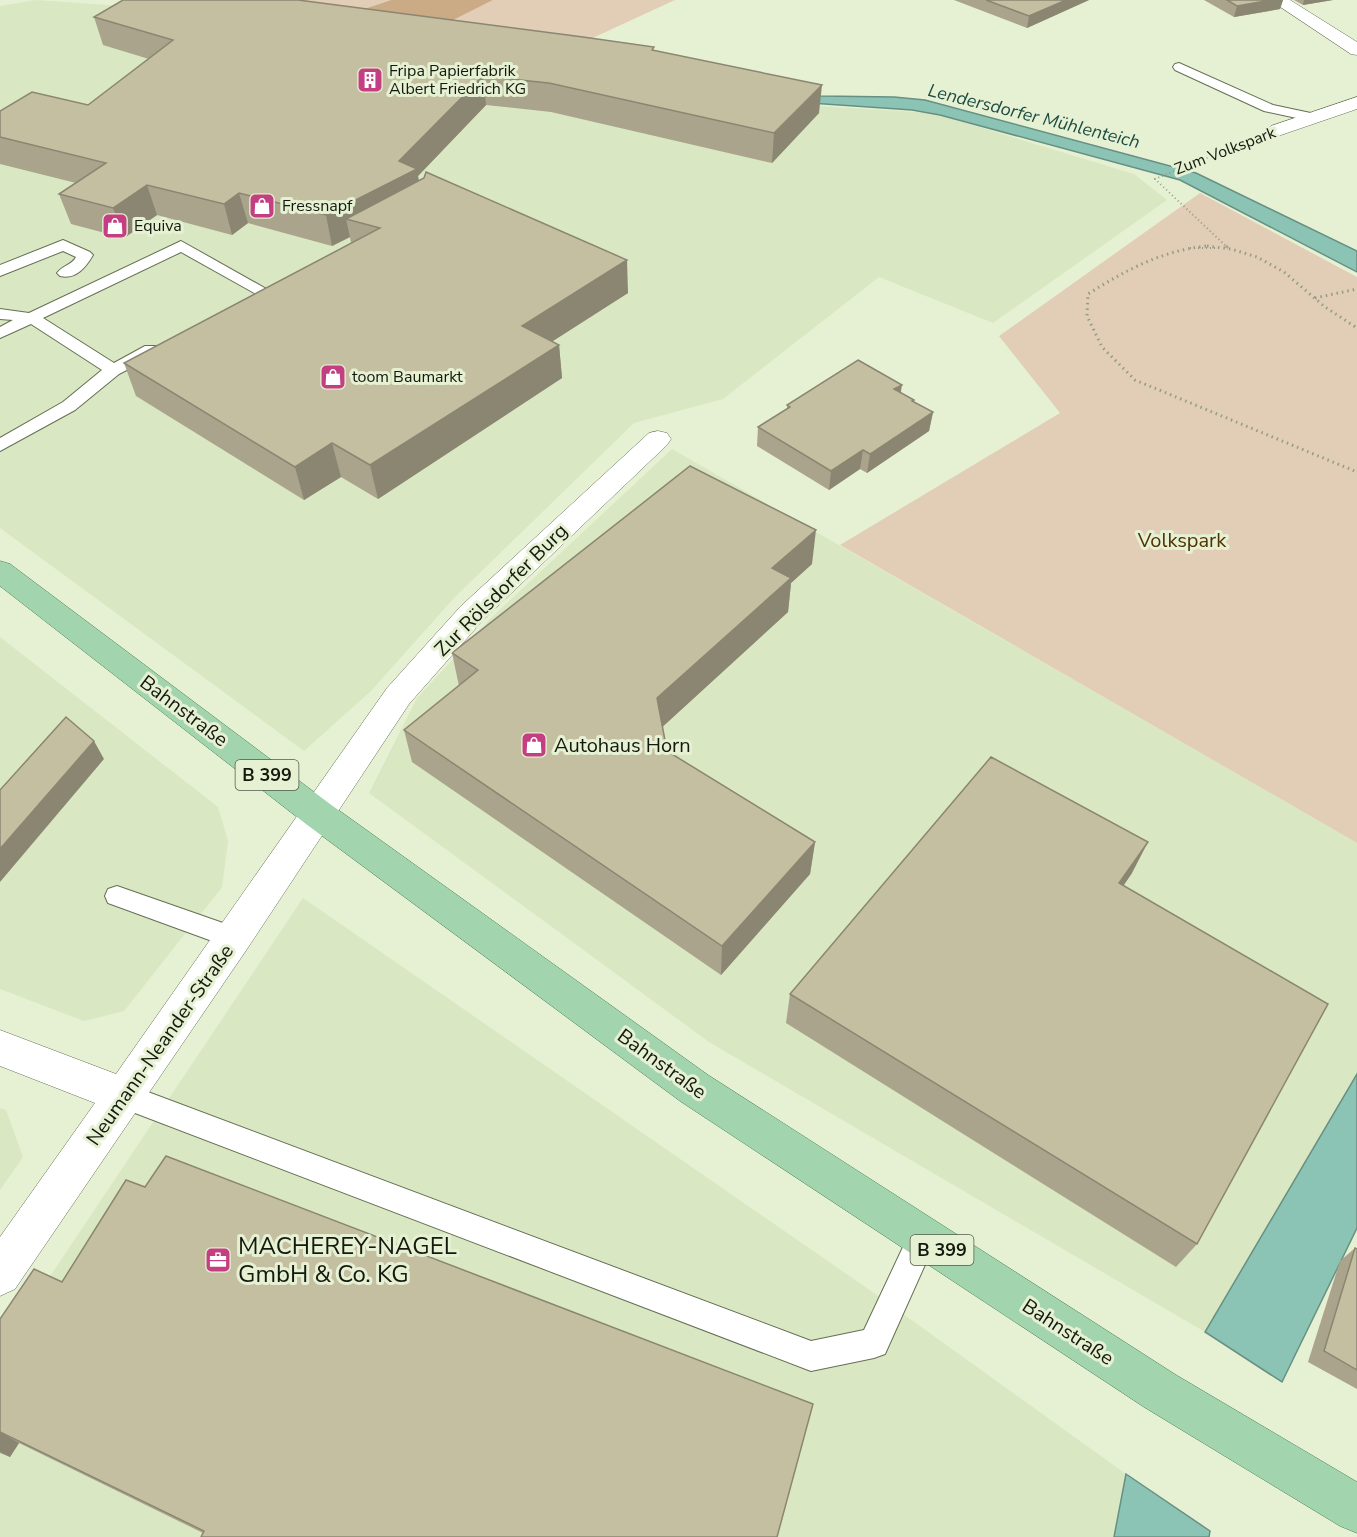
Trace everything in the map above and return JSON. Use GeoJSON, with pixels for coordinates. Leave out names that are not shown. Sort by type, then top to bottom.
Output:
{"type":"FeatureCollection","features":[{"type":"Feature","properties":{"kind":"main road","name":"Bahnstraße"},"geometry":{"type":"LineString","coordinates":[[0,571],[318,814],[694,1088],[1161,1391],[1357,1509]]}},
{"type":"Feature","properties":{"kind":"street"},"geometry":{"type":"LineString","coordinates":[[1287,2],[1357,50]]}},
{"type":"Feature","properties":{"kind":"street","name":"Zum Volkspark"},"geometry":{"type":"LineString","coordinates":[[1278,130],[1357,103]]}},
{"type":"Feature","properties":{"kind":"street","name":"Zur Rölsdorfer Burg"},"geometry":{"type":"LineString","coordinates":[[318,814],[398,696],[472,613],[658,439]]}},
{"type":"Feature","properties":{"kind":"street","name":"Neumann-Neander-Straße"},"geometry":{"type":"LineString","coordinates":[[0,1274],[318,814]]}},
{"type":"Feature","properties":{"kind":"street"},"geometry":{"type":"LineString","coordinates":[[0,1048],[124,1096]]}},
{"type":"Feature","properties":{"kind":"lane"},"geometry":{"type":"LineString","coordinates":[[1179,66],[1269,108],[1316,118]]}},
{"type":"Feature","properties":{"kind":"lane"},"geometry":{"type":"LineString","coordinates":[[0,271],[37,253],[63,245],[85,255],[80,266],[65,273]]}},
{"type":"Feature","properties":{"kind":"lane"},"geometry":{"type":"LineString","coordinates":[[0,333],[181,246],[267,288],[243,301]]}},
{"type":"Feature","properties":{"kind":"lane"},"geometry":{"type":"LineString","coordinates":[[1,307],[32,318],[113,370]]}},
{"type":"Feature","properties":{"kind":"lane"},"geometry":{"type":"LineString","coordinates":[[0,445],[69,406],[113,370],[165,342]]}},
{"type":"Feature","properties":{"kind":"lane"},"geometry":{"type":"LineString","coordinates":[[117,896],[234,938]]}},
{"type":"Feature","properties":{"kind":"lane"},"geometry":{"type":"LineString","coordinates":[[124,1096],[811,1356],[874,1343],[922,1238]]}},
{"type":"Feature","properties":{"kind":"path","name":"Zum Volkspark"},"geometry":{"type":"LineString","coordinates":[[1229,249],[1155,179],[1278,130]]}},
{"type":"Feature","properties":{"kind":"path"},"geometry":{"type":"LineString","coordinates":[[1357,328],[1314,298],[1285,272],[1253,255],[1216,246],[1185,246],[1148,258],[1088,294],[1088,316],[1102,347],[1135,380],[1357,472]]}},
{"type":"Feature","properties":{"kind":"path"},"geometry":{"type":"LineString","coordinates":[[1314,298],[1357,289]]}},
{"type":"Feature","properties":{"kind":"shaded area"},"geometry":{"type":"Polygon","coordinates":[[[36,0],[210,12],[769,103],[933,113],[1134,174],[1167,200],[993,323],[879,277],[723,399],[634,423],[454,598],[371,691],[304,751],[0,528],[0,6],[36,0]]]}},
{"type":"Feature","properties":{"kind":"shaded area"},"geometry":{"type":"Polygon","coordinates":[[[192,0],[364,9],[391,0],[493,0],[453,20],[547,36],[192,0]]]}},
{"type":"Feature","properties":{"kind":"shaded area"},"geometry":{"type":"Polygon","coordinates":[[[672,449],[1357,843],[1357,1074],[1205,1332],[709,1042],[369,793],[417,698],[492,617],[672,449]]]}},
{"type":"Feature","properties":{"kind":"shaded area"},"geometry":{"type":"Polygon","coordinates":[[[0,637],[218,807],[228,841],[222,887],[124,1011],[84,1021],[0,989],[0,637]]]}},
{"type":"Feature","properties":{"kind":"shaded area"},"geometry":{"type":"Polygon","coordinates":[[[303,898],[874,1293],[1126,1474],[1114,1537],[0,1537],[0,1351],[303,898]]]}},
{"type":"Feature","properties":{"kind":"shaded area"},"geometry":{"type":"Polygon","coordinates":[[[0,1108],[6,1110],[23,1157],[0,1190],[0,1108]]]}},
{"type":"Feature","properties":{"kind":"green space"},"geometry":{"type":"Polygon","coordinates":[[[260,0],[391,0],[364,9],[260,0]]]}},
{"type":"Feature","properties":{"kind":"green space"},"geometry":{"type":"Polygon","coordinates":[[[493,0],[675,0],[584,42],[452,20],[493,0]]]}},
{"type":"Feature","properties":{"kind":"green space","name":"Volkspark"},"geometry":{"type":"Polygon","coordinates":[[[1200,193],[1357,277],[1357,843],[840,545],[1060,413],[999,336],[1200,193]]]}},
{"type":"Feature","properties":{"kind":"water"},"geometry":{"type":"Polygon","coordinates":[[[208,0],[821,96],[894,97],[925,100],[1196,173],[1357,251],[1357,272],[1180,180],[940,115],[912,110],[781,101],[208,0]]]}},
{"type":"Feature","properties":{"kind":"water"},"geometry":{"type":"Polygon","coordinates":[[[1357,1074],[1357,1228],[1282,1382],[1205,1332],[1357,1074]]]}},
{"type":"Feature","properties":{"kind":"water"},"geometry":{"type":"Polygon","coordinates":[[[1126,1474],[1210,1531],[1209,1537],[1114,1537],[1126,1474]]]}},
{"type":"Feature","properties":{"kind":"building"},"geometry":{"type":"Polygon","coordinates":[[[123,0],[298,0],[654,47],[652,50],[822,85],[774,133],[549,83],[483,76],[399,161],[417,169],[326,215],[239,193],[224,204],[147,185],[113,208],[59,194],[106,163],[0,137],[0,111],[32,92],[88,105],[173,40],[94,17],[123,0]]]}},
{"type":"Feature","properties":{"kind":"building"},"geometry":{"type":"Polygon","coordinates":[[[986,0],[1066,0],[1029,16],[986,0]]]}},
{"type":"Feature","properties":{"kind":"building"},"geometry":{"type":"Polygon","coordinates":[[[1227,0],[1271,0],[1237,6],[1227,0]]]}},
{"type":"Feature","properties":{"kind":"building","name":"toom Baumarkt"},"geometry":{"type":"Polygon","coordinates":[[[426,172],[627,260],[522,326],[559,345],[370,465],[332,443],[295,467],[124,363],[380,228],[346,219],[424,178],[426,172]]]}},
{"type":"Feature","properties":{"kind":"building"},"geometry":{"type":"Polygon","coordinates":[[[858,360],[902,385],[894,389],[933,412],[870,454],[863,450],[831,471],[758,427],[790,407],[787,405],[858,360]]]}},
{"type":"Feature","properties":{"kind":"building","name":"Autohaus Horn"},"geometry":{"type":"Polygon","coordinates":[[[690,466],[816,530],[772,568],[791,578],[657,698],[667,751],[815,842],[722,946],[404,730],[478,670],[452,653],[690,466]]]}},
{"type":"Feature","properties":{"kind":"building"},"geometry":{"type":"Polygon","coordinates":[[[66,717],[94,741],[0,849],[0,790],[66,717]]]}},
{"type":"Feature","properties":{"kind":"building"},"geometry":{"type":"Polygon","coordinates":[[[991,757],[1148,842],[1119,883],[1328,1004],[1197,1244],[790,994],[991,757]]]}},
{"type":"Feature","properties":{"kind":"building"},"geometry":{"type":"Polygon","coordinates":[[[166,1156],[813,1404],[777,1537],[201,1537],[204,1531],[0,1432],[0,1319],[34,1269],[62,1282],[126,1180],[145,1187],[166,1156]]]}},
{"type":"Feature","properties":{"kind":"building"},"geometry":{"type":"Polygon","coordinates":[[[1355,1248],[1357,1249],[1357,1370],[1324,1351],[1355,1248]]]}},
{"type":"Feature","properties":{"kind":"place","name":"Fripa Papierfabrik Albert Friedrich KG"},"geometry":{"type":"Point","coordinates":[370,80]}},
{"type":"Feature","properties":{"kind":"place","name":"Fressnapf"},"geometry":{"type":"Point","coordinates":[262,206]}},
{"type":"Feature","properties":{"kind":"place","name":"Equiva"},"geometry":{"type":"Point","coordinates":[115,226]}},
{"type":"Feature","properties":{"kind":"place","name":"toom Baumarkt"},"geometry":{"type":"Point","coordinates":[333,377]}},
{"type":"Feature","properties":{"kind":"place","name":"Autohaus Horn"},"geometry":{"type":"Point","coordinates":[534,745]}},
{"type":"Feature","properties":{"kind":"place","name":"MACHEREY-NAGEL GmbH & Co. KG"},"geometry":{"type":"Point","coordinates":[218,1260]}},
{"type":"Feature","properties":{"kind":"water label","name":"Lendersdorfer Mühlenteich"},"geometry":{"type":"Point","coordinates":[1034,116]}}]}
